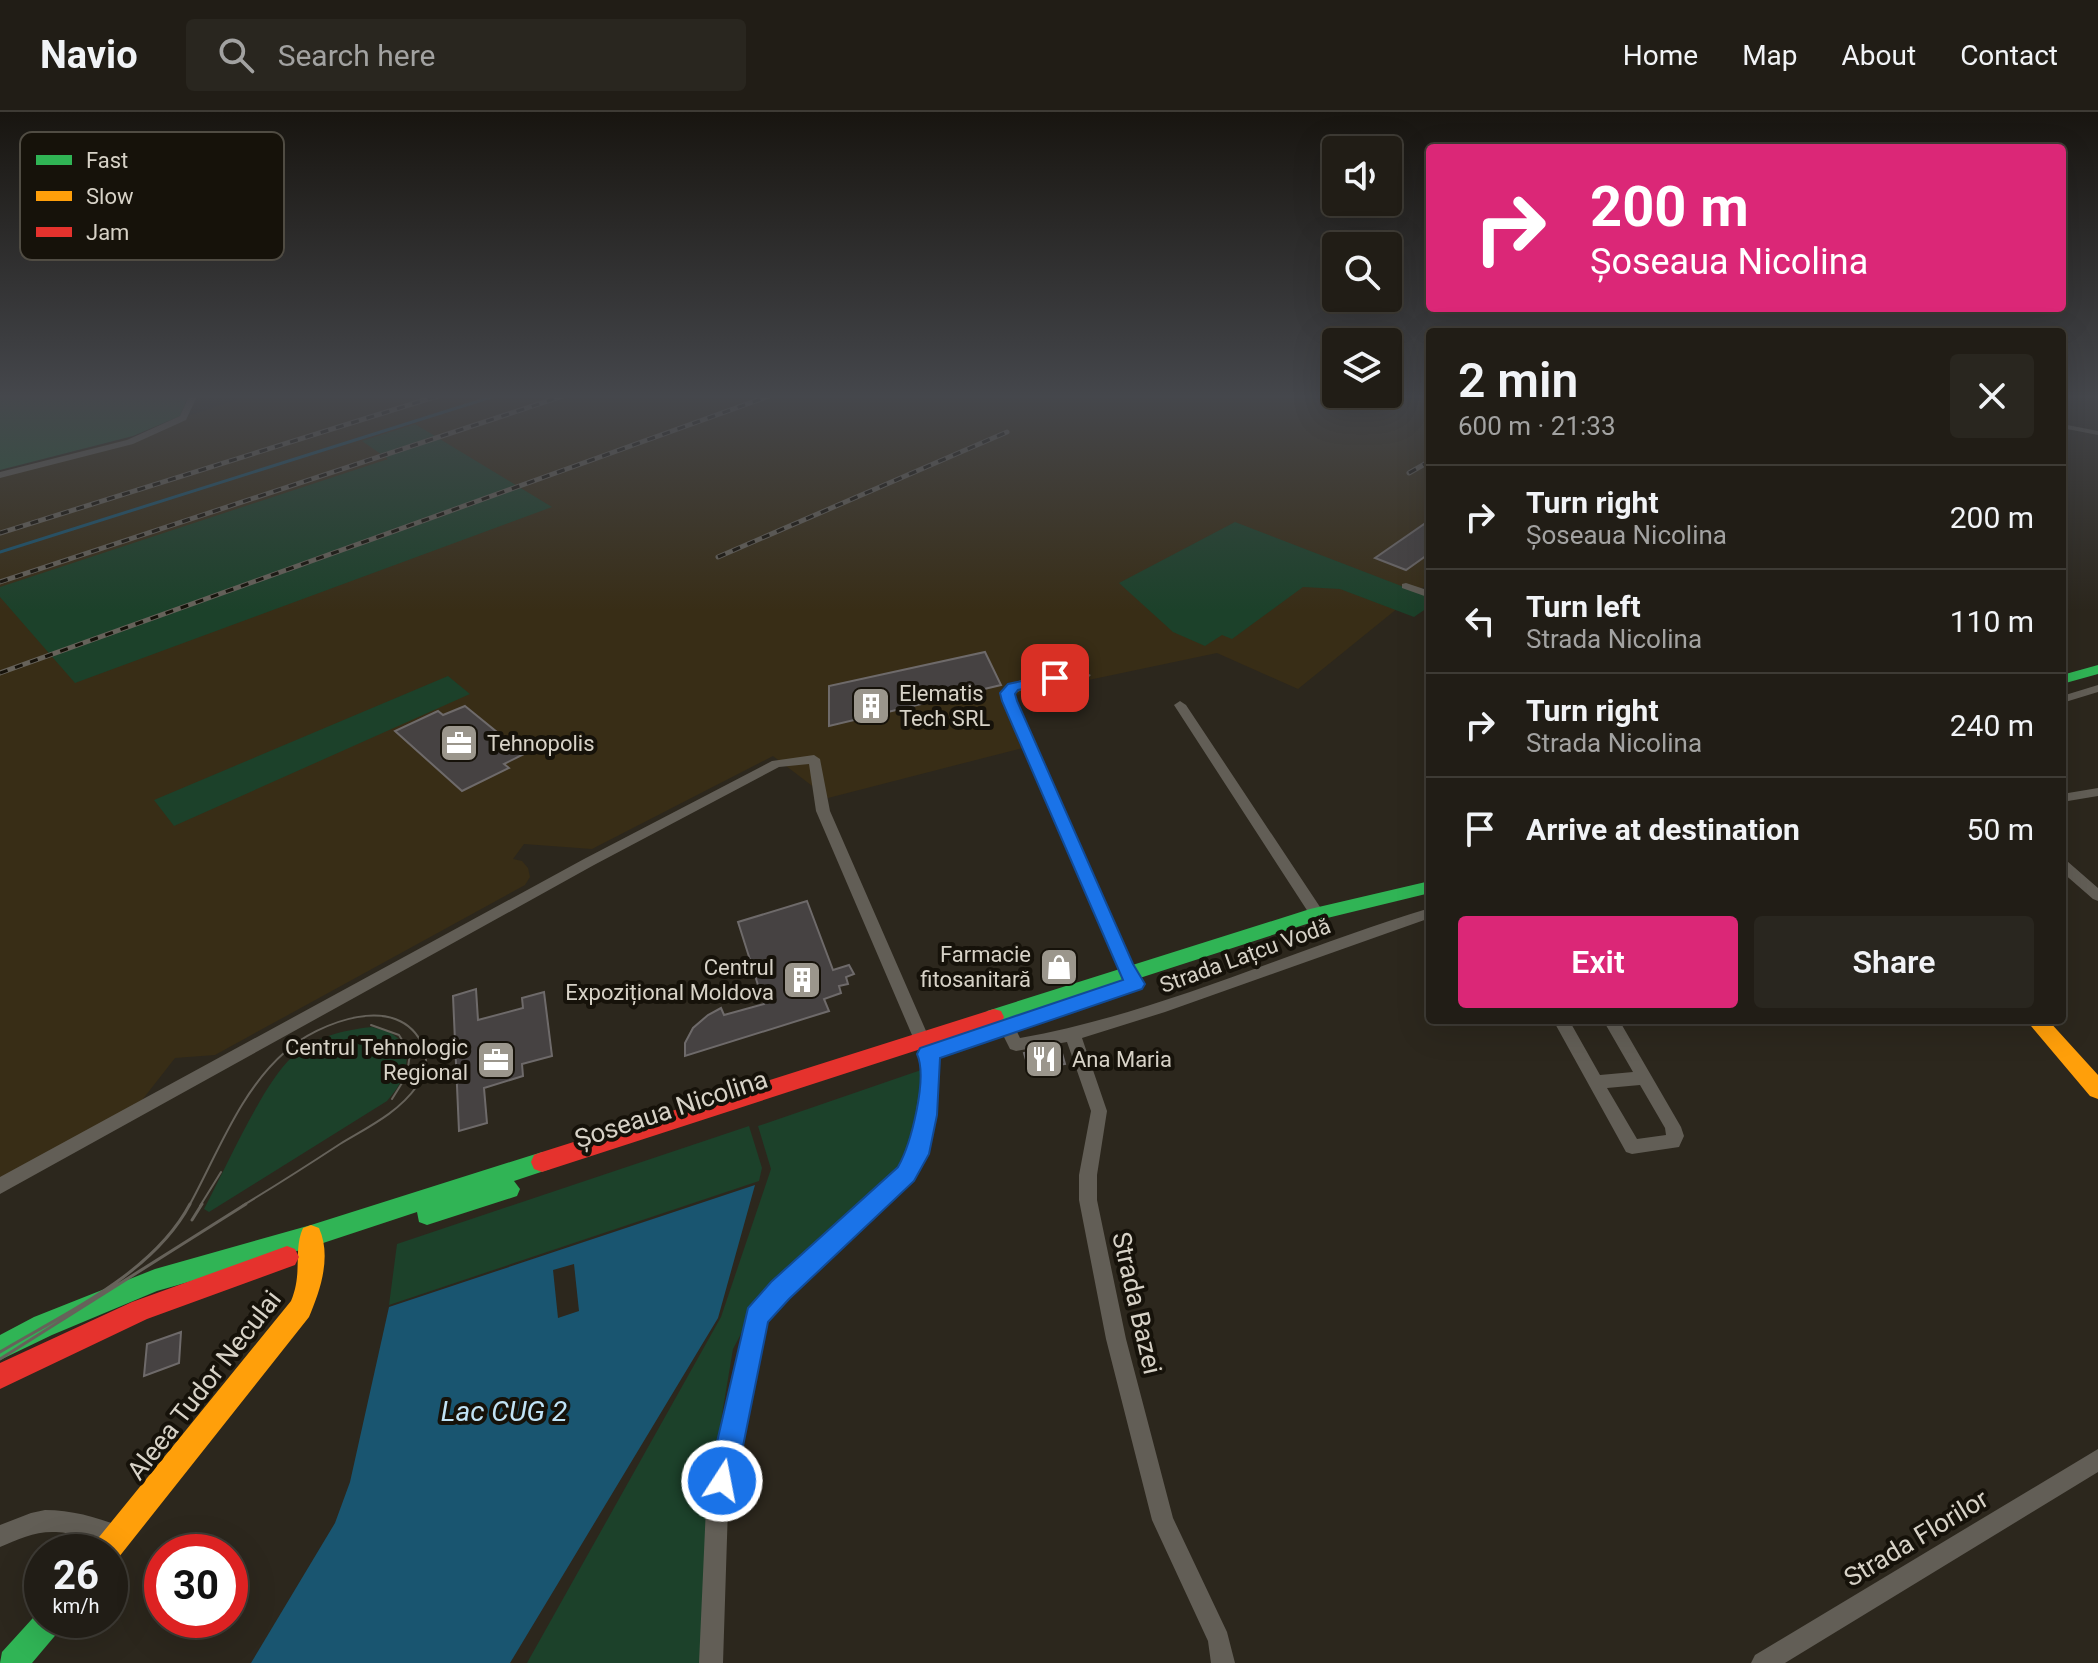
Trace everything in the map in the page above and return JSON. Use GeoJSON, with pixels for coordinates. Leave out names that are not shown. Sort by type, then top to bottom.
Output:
{"type":"FeatureCollection","features":[{"type":"Feature","properties":{"kind":"main road"},"geometry":{"type":"LineString","coordinates":[[2066,679],[2098,669]]}},
{"type":"Feature","properties":{"kind":"main road","name":"Șoseaua Nicolina"},"geometry":{"type":"LineString","coordinates":[[0,1348],[43,1326],[155,1280],[460,1205],[1317,914],[1426,888]]}},
{"type":"Feature","properties":{"kind":"main road","name":"Șoseaua Nicolina"},"geometry":{"type":"LineString","coordinates":[[1132,979],[1348,915],[1363,905]]}},
{"type":"Feature","properties":{"kind":"main road"},"geometry":{"type":"LineString","coordinates":[[2040,1024],[2098,1090]]}},
{"type":"Feature","properties":{"kind":"main road","name":"Șoseaua Nicolina"},"geometry":{"type":"LineString","coordinates":[[0,1376],[87,1332],[311,1243]]}},
{"type":"Feature","properties":{"kind":"main road","name":"Aleea Tudor Neculai"},"geometry":{"type":"LineString","coordinates":[[119,1534],[300,1309],[311,1284],[311,1243]]}},
{"type":"Feature","properties":{"kind":"main road"},"geometry":{"type":"LineString","coordinates":[[13,1663],[33,1638]]}},
{"type":"Feature","properties":{"kind":"street"},"geometry":{"type":"LineString","coordinates":[[0,475],[34,466]]}},
{"type":"Feature","properties":{"kind":"street"},"geometry":{"type":"LineString","coordinates":[[1406,586],[1426,594]]}},
{"type":"Feature","properties":{"kind":"street"},"geometry":{"type":"LineString","coordinates":[[1085,675],[1026,682],[1013,687],[1008,693],[1132,979]]}},
{"type":"Feature","properties":{"kind":"street"},"geometry":{"type":"LineString","coordinates":[[2066,699],[2098,688]]}},
{"type":"Feature","properties":{"kind":"street"},"geometry":{"type":"LineString","coordinates":[[1180,705],[1317,914]]}},
{"type":"Feature","properties":{"kind":"street"},"geometry":{"type":"LineString","coordinates":[[0,1186],[426,950],[776,764],[814,759],[823,811],[932,1063],[926,1115],[917,1154],[906,1174],[780,1290],[757,1316],[717,1507],[711,1663]]}},
{"type":"Feature","properties":{"kind":"street"},"geometry":{"type":"LineString","coordinates":[[2066,797],[2098,792]]}},
{"type":"Feature","properties":{"kind":"street"},"geometry":{"type":"LineString","coordinates":[[2066,868],[2098,896]]}},
{"type":"Feature","properties":{"kind":"street","name":"Strada Lațcu Vodă"},"geometry":{"type":"LineString","coordinates":[[1073,1035],[1160,1008],[1426,914]]}},
{"type":"Feature","properties":{"kind":"street"},"geometry":{"type":"LineString","coordinates":[[1004,1021],[1016,1045],[1073,1035]]}},
{"type":"Feature","properties":{"kind":"street"},"geometry":{"type":"LineString","coordinates":[[1563,1024],[1632,1147],[1673,1142],[1673,1127],[1613,1024]]}},
{"type":"Feature","properties":{"kind":"street","name":"Strada Bazei"},"geometry":{"type":"LineString","coordinates":[[1073,1035],[1099,1111],[1088,1175],[1088,1200],[1116,1339],[1163,1520],[1219,1640],[1223,1663]]}},
{"type":"Feature","properties":{"kind":"street"},"geometry":{"type":"LineString","coordinates":[[1595,1082],[1644,1078]]}},
{"type":"Feature","properties":{"kind":"street","name":"Strada Florilor"},"geometry":{"type":"LineString","coordinates":[[1763,1663],[2098,1460]]}},
{"type":"Feature","properties":{"kind":"street"},"geometry":{"type":"LineString","coordinates":[[0,1536],[32,1522],[69,1520],[94,1534]]}},
{"type":"Feature","properties":{"kind":"shaded area"},"geometry":{"type":"Polygon","coordinates":[[[22,466],[1426,466],[1426,585],[1298,689],[1217,653],[1013,696],[1038,744],[828,798],[773,756],[592,849],[524,844],[513,859],[522,861],[528,868],[530,877],[525,885],[215,1055],[175,1058],[139,1104],[0,1179],[0,472],[22,466]]]}},
{"type":"Feature","properties":{"kind":"green space"},"geometry":{"type":"Polygon","coordinates":[[[366,466],[485,466],[552,507],[75,683],[0,597],[0,587],[366,466]]]}},
{"type":"Feature","properties":{"kind":"green space"},"geometry":{"type":"Polygon","coordinates":[[[1235,522],[1426,595],[1426,609],[1414,617],[1340,589],[1303,587],[1232,639],[1222,635],[1205,646],[1173,632],[1119,583],[1235,522]]]}},
{"type":"Feature","properties":{"kind":"green space"},"geometry":{"type":"Polygon","coordinates":[[[448,676],[470,694],[174,826],[154,800],[448,676]]]}},
{"type":"Feature","properties":{"kind":"green space"},"geometry":{"type":"Polygon","coordinates":[[[372,1027],[390,1032],[406,1045],[404,1075],[387,1101],[209,1212],[204,1209],[257,1107],[292,1057],[310,1044],[329,1036],[372,1027]]]}},
{"type":"Feature","properties":{"kind":"green space"},"geometry":{"type":"Polygon","coordinates":[[[924,1069],[916,1124],[904,1167],[754,1309],[733,1349],[709,1492],[700,1663],[527,1663],[721,1317],[771,1169],[758,1126],[924,1069]]]}},
{"type":"Feature","properties":{"kind":"green space"},"geometry":{"type":"Polygon","coordinates":[[[749,1126],[762,1168],[759,1181],[389,1305],[397,1244],[749,1126]]]}},
{"type":"Feature","properties":{"kind":"water","name":"Lac CUG 2"},"geometry":{"type":"Polygon","coordinates":[[[755,1185],[718,1318],[510,1663],[251,1663],[335,1523],[350,1482],[389,1307],[755,1185]]]}},
{"type":"Feature","properties":{"kind":"pier"},"geometry":{"type":"Polygon","coordinates":[[[574,1264],[579,1311],[558,1318],[553,1270],[574,1264]]]}},
{"type":"Feature","properties":{"kind":"building"},"geometry":{"type":"Polygon","coordinates":[[[1426,523],[1426,556],[1406,570],[1375,558],[1426,523]]]}},
{"type":"Feature","properties":{"kind":"building","name":"Elematis Tech SRL"},"geometry":{"type":"Polygon","coordinates":[[[985,652],[1001,685],[829,726],[829,686],[985,652]]]}},
{"type":"Feature","properties":{"kind":"building","name":"Tehnopolis"},"geometry":{"type":"Polygon","coordinates":[[[465,706],[524,754],[504,764],[509,768],[462,791],[395,731],[438,711],[443,715],[465,706]]]}},
{"type":"Feature","properties":{"kind":"building","name":"Centrul Expozițional Moldova"},"geometry":{"type":"Polygon","coordinates":[[[807,901],[833,970],[849,965],[854,974],[846,977],[848,984],[839,986],[841,993],[824,999],[829,1011],[685,1056],[685,1043],[693,1028],[708,1015],[721,1008],[724,1015],[764,1004],[738,922],[807,901]]]}},
{"type":"Feature","properties":{"kind":"building","name":"Centrul Tehnologic Regional"},"geometry":{"type":"Polygon","coordinates":[[[476,989],[478,1020],[523,1008],[522,998],[544,992],[552,1056],[522,1064],[523,1076],[484,1088],[487,1123],[459,1131],[453,996],[476,989]]]}},
{"type":"Feature","properties":{"kind":"building","name":"Ana Maria"},"geometry":{"type":"Polygon","coordinates":[[[1060,1046],[1065,1064],[1029,1070],[1024,1053],[1060,1046]]]}},
{"type":"Feature","properties":{"kind":"building"},"geometry":{"type":"Polygon","coordinates":[[[181,1332],[179,1363],[144,1376],[147,1344],[181,1332]]]}},
{"type":"Feature","properties":{"kind":"waterway"},"geometry":{"type":"LineString","coordinates":[[0,552],[271,466]]}},
{"type":"Feature","properties":{"kind":"tram line"},"geometry":{"type":"LineString","coordinates":[[189,1206],[242,1104],[285,1052],[317,1031],[357,1017],[396,1019],[411,1029],[425,1051],[426,1067],[409,1096],[382,1119],[242,1206]]}},
{"type":"Feature","properties":{"kind":"tram line"},"geometry":{"type":"LineString","coordinates":[[371,1025],[399,1035],[410,1053],[407,1075],[392,1099]]}},
{"type":"Feature","properties":{"kind":"tram line"},"geometry":{"type":"LineString","coordinates":[[200,1206],[221,1172]]}},
{"type":"Feature","properties":{"kind":"tram line"},"geometry":{"type":"LineString","coordinates":[[0,1352],[106,1290],[131,1271],[174,1229],[190,1204]]}},
{"type":"Feature","properties":{"kind":"tram line"},"geometry":{"type":"LineString","coordinates":[[192,1220],[202,1204]]}},
{"type":"Feature","properties":{"kind":"tram line"},"geometry":{"type":"LineString","coordinates":[[0,1359],[246,1204]]}},
{"type":"Feature","properties":{"kind":"railway"},"geometry":{"type":"LineString","coordinates":[[0,533],[213,466]]}},
{"type":"Feature","properties":{"kind":"railway"},"geometry":{"type":"LineString","coordinates":[[0,582],[350,466]]}},
{"type":"Feature","properties":{"kind":"railway"},"geometry":{"type":"LineString","coordinates":[[0,673],[574,466]]}},
{"type":"Feature","properties":{"kind":"railway"},"geometry":{"type":"LineString","coordinates":[[718,557],[928,466]]}},
{"type":"Feature","properties":{"kind":"railway"},"geometry":{"type":"LineString","coordinates":[[1409,473],[1421,466]]}},
{"type":"Feature","properties":{"kind":"traffic: fast"},"geometry":{"type":"LineString","coordinates":[[2066,679],[2098,669]]}},
{"type":"Feature","properties":{"kind":"traffic: fast"},"geometry":{"type":"LineString","coordinates":[[994,1017],[1317,914],[1426,888]]}},
{"type":"Feature","properties":{"kind":"traffic: fast"},"geometry":{"type":"LineString","coordinates":[[0,1348],[43,1326],[155,1280],[311,1236],[542,1162]]}},
{"type":"Feature","properties":{"kind":"traffic: fast"},"geometry":{"type":"LineString","coordinates":[[427,1215],[509,1189]]}},
{"type":"Feature","properties":{"kind":"traffic: fast"},"geometry":{"type":"LineString","coordinates":[[13,1663],[33,1638]]}},
{"type":"Feature","properties":{"kind":"traffic: slow"},"geometry":{"type":"LineString","coordinates":[[2040,1024],[2098,1090]]}},
{"type":"Feature","properties":{"kind":"traffic: slow"},"geometry":{"type":"LineString","coordinates":[[119,1534],[300,1309],[311,1284],[311,1236]]}},
{"type":"Feature","properties":{"kind":"traffic: jam"},"geometry":{"type":"LineString","coordinates":[[542,1162],[994,1017]]}},
{"type":"Feature","properties":{"kind":"traffic: jam"},"geometry":{"type":"LineString","coordinates":[[0,1376],[141,1310],[287,1257]]}},
{"type":"Feature","properties":{"kind":"place","name":"Elematis Tech SRL"},"geometry":{"type":"Point","coordinates":[871,706]}},
{"type":"Feature","properties":{"kind":"place","name":"Tehnopolis"},"geometry":{"type":"Point","coordinates":[459,743]}},
{"type":"Feature","properties":{"kind":"place","name":"Farmacie fitosanitară"},"geometry":{"type":"Point","coordinates":[1059,967]}},
{"type":"Feature","properties":{"kind":"place","name":"Centrul Expozițional Moldova"},"geometry":{"type":"Point","coordinates":[802,980]}},
{"type":"Feature","properties":{"kind":"place","name":"Ana Maria"},"geometry":{"type":"Point","coordinates":[1044,1059]}},
{"type":"Feature","properties":{"kind":"place","name":"Centrul Tehnologic Regional"},"geometry":{"type":"Point","coordinates":[496,1060]}},
{"type":"Feature","properties":{"kind":"route"},"geometry":{"type":"LineString","coordinates":[[722,1481],[757,1316],[780,1290],[906,1174],[917,1154],[926,1115],[932,1063],[928,1054],[1135,984],[1124,966],[1009,701],[1008,693],[1013,687],[1055,678]]}}]}
